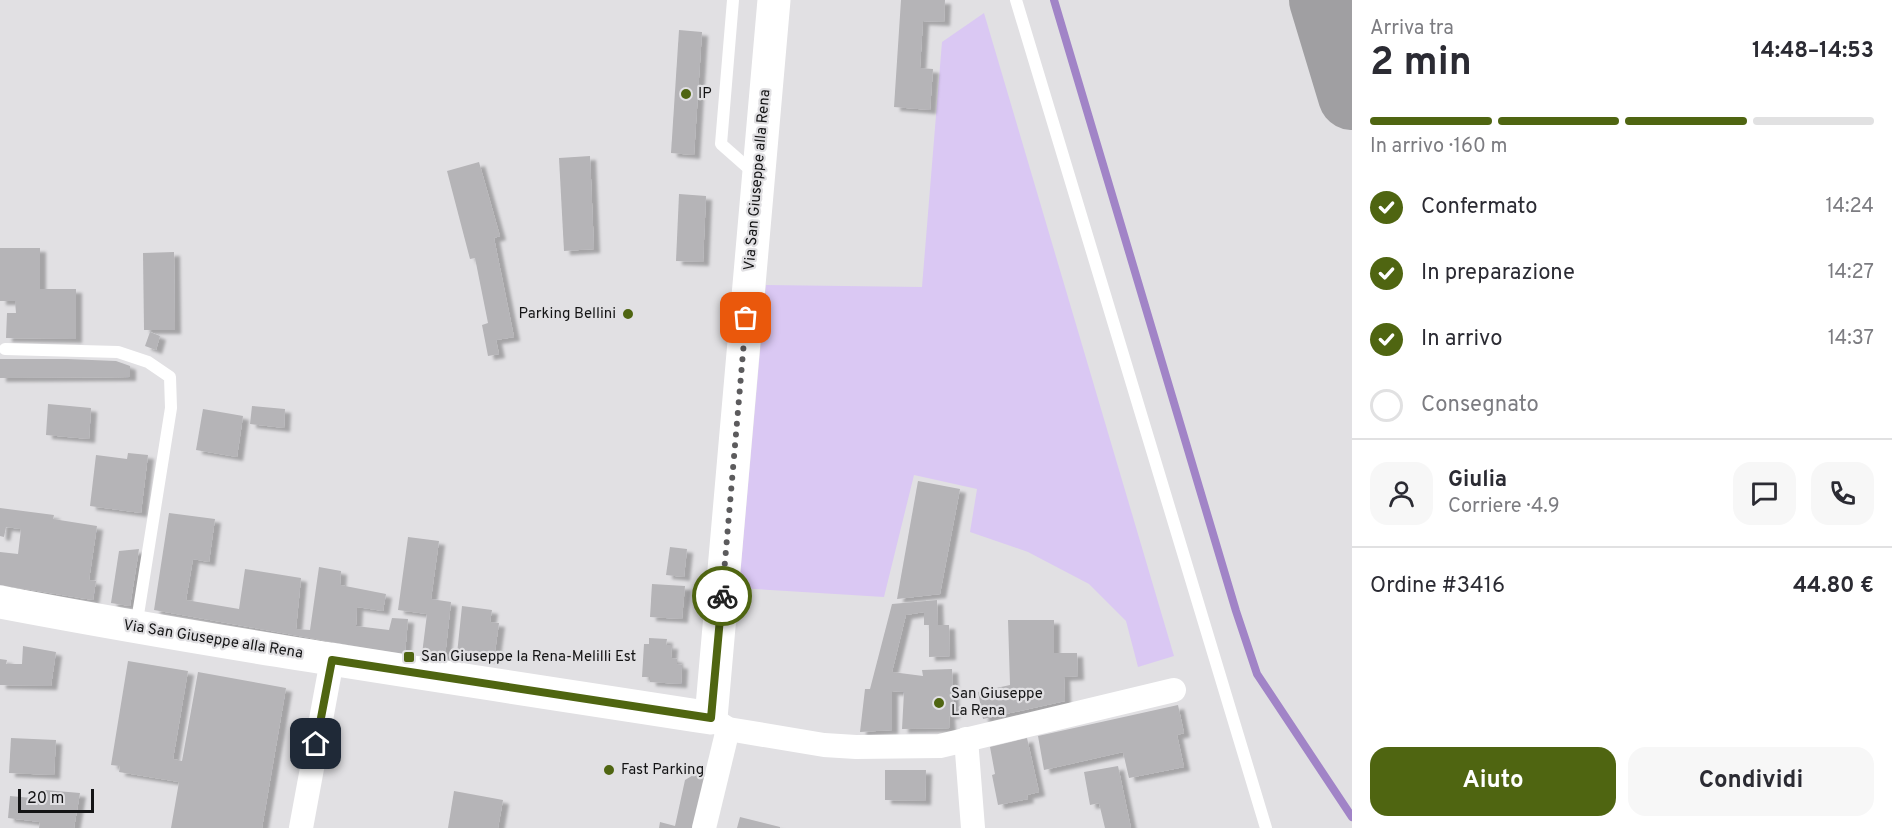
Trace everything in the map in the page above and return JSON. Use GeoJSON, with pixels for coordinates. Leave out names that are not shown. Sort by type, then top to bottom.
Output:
{"type":"FeatureCollection","features":[{"type":"Feature","properties":{"kind":"main road","name":"Via San Giuseppe alla Rena"},"geometry":{"type":"LineString","coordinates":[[0,602],[136,628],[720,723],[758,176],[774,0]]}},
{"type":"Feature","properties":{"kind":"street"},"geometry":{"type":"LineString","coordinates":[[301,828],[332,660]]}},
{"type":"Feature","properties":{"kind":"street","name":"Via San Giuseppe alla Rena"},"geometry":{"type":"LineString","coordinates":[[720,723],[824,745],[940,746],[1174,690]]}},
{"type":"Feature","properties":{"kind":"street"},"geometry":{"type":"LineString","coordinates":[[704,828],[720,723]]}},
{"type":"Feature","properties":{"kind":"street"},"geometry":{"type":"LineString","coordinates":[[966,740],[973,828]]}},
{"type":"Feature","properties":{"kind":"lane"},"geometry":{"type":"LineString","coordinates":[[733,0],[721,144],[758,176]]}},
{"type":"Feature","properties":{"kind":"lane"},"geometry":{"type":"LineString","coordinates":[[1016,0],[1266,828]]}},
{"type":"Feature","properties":{"kind":"lane"},"geometry":{"type":"LineString","coordinates":[[5,349],[118,352],[148,362],[170,377],[171,408],[136,628]]}},
{"type":"Feature","properties":{"kind":"shaded area"},"geometry":{"type":"Polygon","coordinates":[[[984,13],[1174,656],[1138,667],[1126,621],[1089,584],[1028,552],[970,532],[977,489],[914,475],[884,597],[739,588],[766,285],[922,287],[942,42],[984,13]]]}},
{"type":"Feature","properties":{"kind":"building"},"geometry":{"type":"Polygon","coordinates":[[[901,0],[945,0],[944,22],[923,21],[920,68],[933,69],[930,110],[894,107],[901,0]]]}},
{"type":"Feature","properties":{"kind":"building"},"geometry":{"type":"Polygon","coordinates":[[[679,30],[702,32],[694,155],[671,153],[679,30]]]}},
{"type":"Feature","properties":{"kind":"building"},"geometry":{"type":"Polygon","coordinates":[[[590,156],[594,249],[564,251],[559,158],[590,156]]]}},
{"type":"Feature","properties":{"kind":"building"},"geometry":{"type":"Polygon","coordinates":[[[479,162],[500,236],[494,238],[514,337],[496,340],[499,354],[488,356],[482,325],[488,323],[475,258],[470,259],[447,171],[479,162]]]}},
{"type":"Feature","properties":{"kind":"building"},"geometry":{"type":"Polygon","coordinates":[[[679,194],[706,196],[703,262],[676,261],[679,194]]]}},
{"type":"Feature","properties":{"kind":"building"},"geometry":{"type":"Polygon","coordinates":[[[0,248],[40,248],[40,289],[76,289],[76,339],[6,338],[7,313],[16,313],[15,301],[0,301],[0,248]]]}},
{"type":"Feature","properties":{"kind":"building"},"geometry":{"type":"Polygon","coordinates":[[[174,252],[175,330],[144,330],[143,253],[174,252]]]}},
{"type":"Feature","properties":{"kind":"building"},"geometry":{"type":"Polygon","coordinates":[[[150,332],[160,336],[156,350],[145,346],[150,332]]]}},
{"type":"Feature","properties":{"kind":"building"},"geometry":{"type":"Polygon","coordinates":[[[0,359],[116,361],[130,366],[130,377],[0,378],[0,359]]]}},
{"type":"Feature","properties":{"kind":"building"},"geometry":{"type":"Polygon","coordinates":[[[48,404],[91,408],[89,439],[46,435],[48,404]]]}},
{"type":"Feature","properties":{"kind":"building"},"geometry":{"type":"Polygon","coordinates":[[[252,406],[285,409],[284,428],[250,424],[252,406]]]}},
{"type":"Feature","properties":{"kind":"building"},"geometry":{"type":"Polygon","coordinates":[[[203,409],[243,416],[237,457],[196,450],[203,409]]]}},
{"type":"Feature","properties":{"kind":"building"},"geometry":{"type":"Polygon","coordinates":[[[128,453],[148,455],[141,513],[90,506],[96,455],[127,459],[128,453]]]}},
{"type":"Feature","properties":{"kind":"building"},"geometry":{"type":"Polygon","coordinates":[[[918,481],[960,489],[940,594],[897,599],[918,481]]]}},
{"type":"Feature","properties":{"kind":"building"},"geometry":{"type":"Polygon","coordinates":[[[0,508],[54,515],[53,519],[97,526],[89,580],[96,581],[93,600],[0,585],[0,552],[18,554],[21,529],[6,527],[4,537],[0,536],[0,508]]]}},
{"type":"Feature","properties":{"kind":"building"},"geometry":{"type":"Polygon","coordinates":[[[169,513],[215,519],[209,562],[193,559],[186,600],[239,609],[245,569],[301,578],[296,629],[310,630],[319,567],[341,571],[340,585],[386,594],[383,611],[357,607],[356,626],[389,630],[392,618],[408,619],[405,654],[154,610],[169,513]]]}},
{"type":"Feature","properties":{"kind":"building"},"geometry":{"type":"Polygon","coordinates":[[[408,537],[439,541],[431,599],[451,602],[445,657],[422,654],[427,614],[398,610],[408,537]]]}},
{"type":"Feature","properties":{"kind":"building"},"geometry":{"type":"Polygon","coordinates":[[[670,547],[687,549],[684,577],[666,575],[670,547]]]}},
{"type":"Feature","properties":{"kind":"building"},"geometry":{"type":"Polygon","coordinates":[[[139,549],[130,606],[111,603],[119,551],[139,549]]]}},
{"type":"Feature","properties":{"kind":"building"},"geometry":{"type":"Polygon","coordinates":[[[652,584],[685,586],[682,619],[650,617],[652,584]]]}},
{"type":"Feature","properties":{"kind":"building"},"geometry":{"type":"Polygon","coordinates":[[[937,600],[938,625],[949,625],[950,656],[929,657],[929,625],[924,625],[924,612],[906,615],[892,672],[923,676],[922,670],[952,669],[954,715],[949,715],[950,728],[902,729],[904,692],[892,691],[892,730],[860,732],[865,689],[870,689],[892,604],[937,600]]]}},
{"type":"Feature","properties":{"kind":"building"},"geometry":{"type":"Polygon","coordinates":[[[462,606],[492,610],[490,622],[499,623],[494,659],[457,654],[462,606]]]}},
{"type":"Feature","properties":{"kind":"building"},"geometry":{"type":"Polygon","coordinates":[[[1008,620],[1054,620],[1054,653],[1077,653],[1078,676],[1064,677],[1065,701],[983,719],[978,692],[1010,685],[1008,620]]]}},
{"type":"Feature","properties":{"kind":"building"},"geometry":{"type":"Polygon","coordinates":[[[649,638],[667,639],[666,645],[672,645],[671,658],[677,659],[677,664],[682,665],[681,684],[650,682],[650,677],[642,677],[644,644],[649,644],[649,638]]]}},
{"type":"Feature","properties":{"kind":"building"},"geometry":{"type":"Polygon","coordinates":[[[23,646],[56,652],[51,686],[0,685],[0,659],[7,660],[6,664],[22,664],[23,646]]]}},
{"type":"Feature","properties":{"kind":"building"},"geometry":{"type":"Polygon","coordinates":[[[128,661],[188,671],[173,759],[182,761],[198,672],[286,688],[262,828],[171,828],[179,782],[119,772],[120,766],[111,765],[128,661]]]}},
{"type":"Feature","properties":{"kind":"building"},"geometry":{"type":"Polygon","coordinates":[[[1178,705],[1184,733],[1177,735],[1184,767],[1129,778],[1123,752],[1044,770],[1038,736],[1178,705]]]}},
{"type":"Feature","properties":{"kind":"building"},"geometry":{"type":"Polygon","coordinates":[[[11,738],[56,740],[54,775],[9,773],[11,738]]]}},
{"type":"Feature","properties":{"kind":"building"},"geometry":{"type":"Polygon","coordinates":[[[1027,738],[1039,792],[1027,795],[1028,799],[998,805],[992,775],[995,774],[990,747],[1027,738]]]}},
{"type":"Feature","properties":{"kind":"building"},"geometry":{"type":"Polygon","coordinates":[[[1118,766],[1131,828],[1105,828],[1099,803],[1090,805],[1084,772],[1118,766]]]}},
{"type":"Feature","properties":{"kind":"building"},"geometry":{"type":"Polygon","coordinates":[[[885,770],[926,770],[925,801],[885,800],[885,770]]]}},
{"type":"Feature","properties":{"kind":"building"},"geometry":{"type":"Polygon","coordinates":[[[695,774],[708,777],[695,828],[659,828],[660,822],[675,826],[685,780],[695,774]]]}},
{"type":"Feature","properties":{"kind":"building"},"geometry":{"type":"Polygon","coordinates":[[[45,790],[80,793],[74,828],[39,828],[40,822],[8,818],[10,796],[43,799],[45,790]]]}},
{"type":"Feature","properties":{"kind":"building"},"geometry":{"type":"Polygon","coordinates":[[[454,791],[503,800],[498,828],[448,828],[454,791]]]}},
{"type":"Feature","properties":{"kind":"building"},"geometry":{"type":"Polygon","coordinates":[[[740,817],[780,827],[780,828],[737,828],[740,817]]]}},
{"type":"Feature","properties":{"kind":"waterway"},"geometry":{"type":"LineString","coordinates":[[1054,0],[1236,611],[1257,674],[1352,817]]}},
{"type":"Feature","properties":{"kind":"taxiway"},"geometry":{"type":"LineString","coordinates":[[1323,0],[1352,96]]}},
{"type":"Feature","properties":{"kind":"way so far"},"geometry":{"type":"LineString","coordinates":[[722,596],[746,318]]}},
{"type":"Feature","properties":{"kind":"place","name":"IP"},"geometry":{"type":"Point","coordinates":[686,94]}},
{"type":"Feature","properties":{"kind":"place","name":"Parking Bellini"},"geometry":{"type":"Point","coordinates":[628,314]}},
{"type":"Feature","properties":{"kind":"place","name":"San Giuseppe la Rena-Melilli Est"},"geometry":{"type":"Point","coordinates":[409,657]}},
{"type":"Feature","properties":{"kind":"place","name":"San Giuseppe La Rena"},"geometry":{"type":"Point","coordinates":[939,703]}},
{"type":"Feature","properties":{"kind":"place","name":"Fast Parking"},"geometry":{"type":"Point","coordinates":[609,770]}},
{"type":"Feature","properties":{"kind":"route"},"geometry":{"type":"LineString","coordinates":[[316,744],[332,660],[711,718],[722,596]]}}]}
